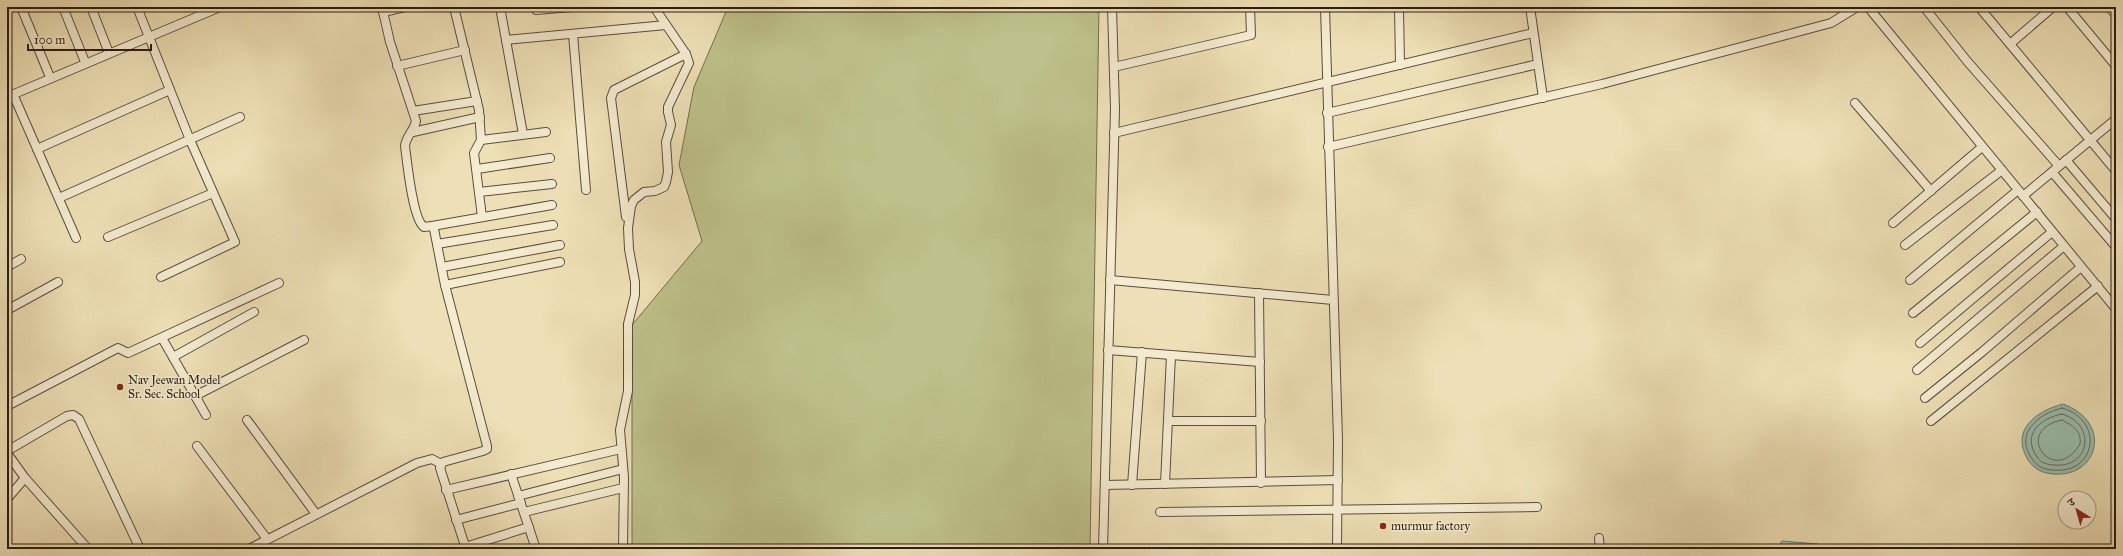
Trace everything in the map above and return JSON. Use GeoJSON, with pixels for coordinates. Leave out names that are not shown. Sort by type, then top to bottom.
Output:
{"type":"FeatureCollection","features":[{"type":"Feature","properties":{"kind":"street"},"geometry":{"type":"LineString","coordinates":[[21,7],[50,77]]}},
{"type":"Feature","properties":{"kind":"street"},"geometry":{"type":"LineString","coordinates":[[63,7],[85,62]]}},
{"type":"Feature","properties":{"kind":"street"},"geometry":{"type":"LineString","coordinates":[[91,7],[109,52]]}},
{"type":"Feature","properties":{"kind":"street"},"geometry":{"type":"LineString","coordinates":[[137,7],[147,36],[190,140],[235,242],[161,277]]}},
{"type":"Feature","properties":{"kind":"street"},"geometry":{"type":"LineString","coordinates":[[76,238],[37,148],[10,96],[85,62],[220,7]]}},
{"type":"Feature","properties":{"kind":"street"},"geometry":{"type":"LineString","coordinates":[[405,7],[382,9],[397,66],[416,120],[413,132],[405,140],[405,146],[412,192],[419,222],[424,227],[432,226],[552,204]]}},
{"type":"Feature","properties":{"kind":"street"},"geometry":{"type":"LineString","coordinates":[[454,7],[480,117],[482,140],[474,153],[482,217]]}},
{"type":"Feature","properties":{"kind":"street"},"geometry":{"type":"LineString","coordinates":[[500,7],[523,134]]}},
{"type":"Feature","properties":{"kind":"street"},"geometry":{"type":"LineString","coordinates":[[534,7],[536,10],[572,7]]}},
{"type":"Feature","properties":{"kind":"street"},"geometry":{"type":"LineString","coordinates":[[628,228],[630,206],[634,200],[644,192],[655,191],[664,187],[666,182],[668,172],[666,142],[671,125],[668,112],[672,97],[688,63],[686,54],[654,7]]}},
{"type":"Feature","properties":{"kind":"street"},"geometry":{"type":"LineString","coordinates":[[1103,549],[1114,133],[1112,7]]}},
{"type":"Feature","properties":{"kind":"street"},"geometry":{"type":"LineString","coordinates":[[1114,67],[1251,35],[1250,7]]}},
{"type":"Feature","properties":{"kind":"street"},"geometry":{"type":"LineString","coordinates":[[1325,7],[1338,480],[1337,549]]}},
{"type":"Feature","properties":{"kind":"street"},"geometry":{"type":"LineString","coordinates":[[1399,7],[1400,65]]}},
{"type":"Feature","properties":{"kind":"street"},"geometry":{"type":"LineString","coordinates":[[1530,7],[1543,98]]}},
{"type":"Feature","properties":{"kind":"street"},"geometry":{"type":"LineString","coordinates":[[1328,147],[1602,84],[1831,23],[1857,7]]}},
{"type":"Feature","properties":{"kind":"street"},"geometry":{"type":"LineString","coordinates":[[1868,7],[2116,309]]}},
{"type":"Feature","properties":{"kind":"street"},"geometry":{"type":"LineString","coordinates":[[1924,7],[2056,169],[2116,247]]}},
{"type":"Feature","properties":{"kind":"street"},"geometry":{"type":"LineString","coordinates":[[1979,7],[2116,171]]}},
{"type":"Feature","properties":{"kind":"street"},"geometry":{"type":"LineString","coordinates":[[2010,44],[2053,7]]}},
{"type":"Feature","properties":{"kind":"street"},"geometry":{"type":"LineString","coordinates":[[2067,7],[2116,66]]}},
{"type":"Feature","properties":{"kind":"street"},"geometry":{"type":"LineString","coordinates":[[2110,7],[2116,15]]}},
{"type":"Feature","properties":{"kind":"street"},"geometry":{"type":"LineString","coordinates":[[506,40],[666,25]]}},
{"type":"Feature","properties":{"kind":"street"},"geometry":{"type":"LineString","coordinates":[[1114,133],[1533,33]]}},
{"type":"Feature","properties":{"kind":"street"},"geometry":{"type":"LineString","coordinates":[[573,34],[583,130],[586,190]]}},
{"type":"Feature","properties":{"kind":"street"},"geometry":{"type":"LineString","coordinates":[[397,66],[465,50]]}},
{"type":"Feature","properties":{"kind":"street"},"geometry":{"type":"LineString","coordinates":[[623,549],[624,488],[620,430],[628,391],[628,324],[635,282],[629,249],[628,228],[614,133],[611,98],[614,90],[686,54]]}},
{"type":"Feature","properties":{"kind":"street"},"geometry":{"type":"LineString","coordinates":[[1327,113],[1538,64]]}},
{"type":"Feature","properties":{"kind":"street"},"geometry":{"type":"LineString","coordinates":[[37,148],[170,90]]}},
{"type":"Feature","properties":{"kind":"street"},"geometry":{"type":"LineString","coordinates":[[413,111],[477,101]]}},
{"type":"Feature","properties":{"kind":"street"},"geometry":{"type":"LineString","coordinates":[[1855,103],[1931,191]]}},
{"type":"Feature","properties":{"kind":"street"},"geometry":{"type":"LineString","coordinates":[[59,198],[240,117]]}},
{"type":"Feature","properties":{"kind":"street"},"geometry":{"type":"LineString","coordinates":[[413,132],[480,117]]}},
{"type":"Feature","properties":{"kind":"street"},"geometry":{"type":"LineString","coordinates":[[1910,280],[2020,193],[2056,169],[2116,119]]}},
{"type":"Feature","properties":{"kind":"street"},"geometry":{"type":"LineString","coordinates":[[482,140],[546,132]]}},
{"type":"Feature","properties":{"kind":"street"},"geometry":{"type":"LineString","coordinates":[[1893,223],[1982,147]]}},
{"type":"Feature","properties":{"kind":"street"},"geometry":{"type":"LineString","coordinates":[[477,169],[550,158]]}},
{"type":"Feature","properties":{"kind":"street"},"geometry":{"type":"LineString","coordinates":[[2066,160],[2116,219]]}},
{"type":"Feature","properties":{"kind":"street"},"geometry":{"type":"LineString","coordinates":[[1905,246],[2002,170]]}},
{"type":"Feature","properties":{"kind":"street"},"geometry":{"type":"LineString","coordinates":[[479,192],[552,184]]}},
{"type":"Feature","properties":{"kind":"street"},"geometry":{"type":"LineString","coordinates":[[108,237],[213,193]]}},
{"type":"Feature","properties":{"kind":"street"},"geometry":{"type":"LineString","coordinates":[[1914,313],[2036,212]]}},
{"type":"Feature","properties":{"kind":"street"},"geometry":{"type":"LineString","coordinates":[[438,244],[553,225]]}},
{"type":"Feature","properties":{"kind":"street"},"geometry":{"type":"LineString","coordinates":[[248,549],[417,463],[432,459],[441,464],[462,456],[483,452],[487,449],[457,326],[445,284],[438,244],[432,226]]}},
{"type":"Feature","properties":{"kind":"street"},"geometry":{"type":"LineString","coordinates":[[1920,343],[2052,232]]}},
{"type":"Feature","properties":{"kind":"street"},"geometry":{"type":"LineString","coordinates":[[442,267],[560,245]]}},
{"type":"Feature","properties":{"kind":"street"},"geometry":{"type":"LineString","coordinates":[[1917,370],[2064,246]]}},
{"type":"Feature","properties":{"kind":"street"},"geometry":{"type":"LineString","coordinates":[[7,267],[21,259]]}},
{"type":"Feature","properties":{"kind":"street"},"geometry":{"type":"LineString","coordinates":[[445,284],[560,262]]}},
{"type":"Feature","properties":{"kind":"street"},"geometry":{"type":"LineString","coordinates":[[1925,398],[1982,352],[2081,267]]}},
{"type":"Feature","properties":{"kind":"street"},"geometry":{"type":"LineString","coordinates":[[1110,280],[1333,300]]}},
{"type":"Feature","properties":{"kind":"street"},"geometry":{"type":"LineString","coordinates":[[7,310],[58,282]]}},
{"type":"Feature","properties":{"kind":"street"},"geometry":{"type":"LineString","coordinates":[[7,406],[118,348],[128,354],[278,283]]}},
{"type":"Feature","properties":{"kind":"street"},"geometry":{"type":"LineString","coordinates":[[1931,421],[2098,286]]}},
{"type":"Feature","properties":{"kind":"street"},"geometry":{"type":"LineString","coordinates":[[1259,294],[1262,483]]}},
{"type":"Feature","properties":{"kind":"street"},"geometry":{"type":"LineString","coordinates":[[173,357],[254,312]]}},
{"type":"Feature","properties":{"kind":"street"},"geometry":{"type":"LineString","coordinates":[[162,338],[206,415]]}},
{"type":"Feature","properties":{"kind":"street"},"geometry":{"type":"LineString","coordinates":[[196,396],[304,340]]}},
{"type":"Feature","properties":{"kind":"street"},"geometry":{"type":"LineString","coordinates":[[1108,350],[1260,362]]}},
{"type":"Feature","properties":{"kind":"street"},"geometry":{"type":"LineString","coordinates":[[1132,485],[1142,352]]}},
{"type":"Feature","properties":{"kind":"street"},"geometry":{"type":"LineString","coordinates":[[1165,484],[1170,355]]}},
{"type":"Feature","properties":{"kind":"street"},"geometry":{"type":"LineString","coordinates":[[88,549],[25,478],[7,452],[68,416],[73,415],[79,419],[140,549]]}},
{"type":"Feature","properties":{"kind":"street"},"geometry":{"type":"LineString","coordinates":[[247,420],[316,514]]}},
{"type":"Feature","properties":{"kind":"street"},"geometry":{"type":"LineString","coordinates":[[1168,421],[1261,421]]}},
{"type":"Feature","properties":{"kind":"street"},"geometry":{"type":"LineString","coordinates":[[197,446],[267,539]]}},
{"type":"Feature","properties":{"kind":"street"},"geometry":{"type":"LineString","coordinates":[[446,490],[622,449]]}},
{"type":"Feature","properties":{"kind":"street"},"geometry":{"type":"LineString","coordinates":[[441,464],[440,468],[446,490],[465,548],[529,527]]}},
{"type":"Feature","properties":{"kind":"street"},"geometry":{"type":"LineString","coordinates":[[456,520],[623,469]]}},
{"type":"Feature","properties":{"kind":"street"},"geometry":{"type":"LineString","coordinates":[[511,474],[536,549]]}},
{"type":"Feature","properties":{"kind":"street"},"geometry":{"type":"LineString","coordinates":[[7,499],[25,478]]}},
{"type":"Feature","properties":{"kind":"street"},"geometry":{"type":"LineString","coordinates":[[1105,485],[1262,483],[1338,480]]}},
{"type":"Feature","properties":{"kind":"street"},"geometry":{"type":"LineString","coordinates":[[524,512],[624,488]]}},
{"type":"Feature","properties":{"kind":"street"},"geometry":{"type":"LineString","coordinates":[[1160,512],[1537,507]]}},
{"type":"Feature","properties":{"kind":"street"},"geometry":{"type":"LineString","coordinates":[[1599,538],[1600,549]]}},
{"type":"Feature","properties":{"kind":"green space"},"geometry":{"type":"Polygon","coordinates":[[[728,7],[1099,7],[1090,549],[632,549],[632,325],[702,241],[679,165],[694,87],[728,7]]]}},
{"type":"Feature","properties":{"kind":"water"},"geometry":{"type":"Polygon","coordinates":[[[2063,404],[2079,412],[2089,423],[2094,435],[2094,447],[2090,458],[2081,467],[2069,473],[2045,473],[2036,468],[2028,460],[2023,449],[2022,440],[2024,431],[2035,417],[2044,411],[2063,404]]]}},
{"type":"Feature","properties":{"kind":"water"},"geometry":{"type":"Polygon","coordinates":[[[1782,541],[1818,544],[1825,549],[1777,549],[1782,541]]]}},
{"type":"Feature","properties":{"kind":"place","name":"Nav Jeewan Model Sr. Sec. School"},"geometry":{"type":"Point","coordinates":[120,387]}},
{"type":"Feature","properties":{"kind":"place","name":"murmur factory"},"geometry":{"type":"Point","coordinates":[1383,526]}}]}
